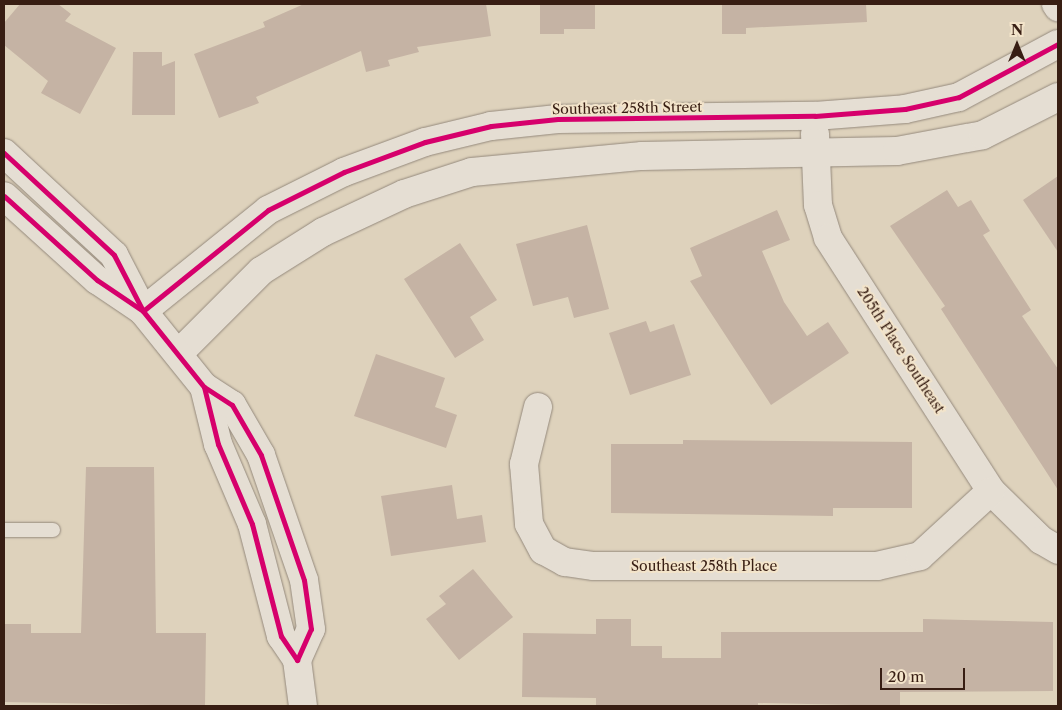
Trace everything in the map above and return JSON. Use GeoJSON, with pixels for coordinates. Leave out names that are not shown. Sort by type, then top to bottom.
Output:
{"type":"FeatureCollection","features":[{"type":"Feature","properties":{"kind":"street","name":"Southeast 258th Street"},"geometry":{"type":"LineString","coordinates":[[144,311],[268,210],[344,172],[425,142],[491,126],[558,119],[815,116],[905,109],[959,97],[1058,44]]}},
{"type":"Feature","properties":{"kind":"street"},"geometry":{"type":"LineString","coordinates":[[179,353],[261,271],[316,236],[404,194],[464,174],[532,163],[642,156],[896,152],[946,144],[983,135],[1058,97]]}},
{"type":"Feature","properties":{"kind":"street","name":"205th Place Southeast"},"geometry":{"type":"LineString","coordinates":[[815,116],[814,153],[818,205],[828,238],[991,491],[1041,540],[1058,550]]}},
{"type":"Feature","properties":{"kind":"street"},"geometry":{"type":"LineString","coordinates":[[4,153],[114,255],[144,311],[204,387],[218,444],[252,524],[281,636],[297,660],[303,706]]}},
{"type":"Feature","properties":{"kind":"street"},"geometry":{"type":"LineString","coordinates":[[4,196],[96,280],[144,311]]}},
{"type":"Feature","properties":{"kind":"street","name":"Southeast 258th Place"},"geometry":{"type":"LineString","coordinates":[[538,407],[524,464],[529,524],[544,550],[565,562],[594,566],[877,566],[920,556],[991,491]]}},
{"type":"Feature","properties":{"kind":"lane"},"geometry":{"type":"LineString","coordinates":[[4,530],[53,530]]}},
{"type":"Feature","properties":{"kind":"building"},"geometry":{"type":"Polygon","coordinates":[[[20,4],[58,4],[71,14],[65,21],[116,48],[80,114],[41,93],[48,81],[4,45],[4,23],[20,4]]]}},
{"type":"Feature","properties":{"kind":"building"},"geometry":{"type":"Polygon","coordinates":[[[304,4],[486,4],[491,36],[417,47],[419,52],[388,60],[390,66],[366,72],[361,51],[256,97],[259,103],[219,118],[194,54],[265,27],[263,22],[304,4]]]}},
{"type":"Feature","properties":{"kind":"building"},"geometry":{"type":"Polygon","coordinates":[[[540,4],[595,4],[595,29],[564,29],[564,34],[540,34],[540,4]]]}},
{"type":"Feature","properties":{"kind":"building"},"geometry":{"type":"Polygon","coordinates":[[[722,4],[866,4],[867,22],[746,28],[746,34],[722,34],[722,4]]]}},
{"type":"Feature","properties":{"kind":"building"},"geometry":{"type":"Polygon","coordinates":[[[133,52],[162,52],[162,66],[175,61],[175,115],[132,115],[133,52]]]}},
{"type":"Feature","properties":{"kind":"building"},"geometry":{"type":"Polygon","coordinates":[[[1058,176],[1058,252],[1023,200],[1058,176]]]}},
{"type":"Feature","properties":{"kind":"building"},"geometry":{"type":"Polygon","coordinates":[[[947,190],[958,207],[971,200],[990,231],[983,235],[1031,310],[1022,316],[1058,369],[1058,490],[941,309],[945,306],[890,226],[947,190]]]}},
{"type":"Feature","properties":{"kind":"building"},"geometry":{"type":"Polygon","coordinates":[[[777,210],[790,240],[762,251],[784,302],[807,336],[828,322],[849,353],[771,405],[690,281],[702,276],[690,248],[777,210]]]}},
{"type":"Feature","properties":{"kind":"building"},"geometry":{"type":"Polygon","coordinates":[[[587,225],[609,309],[574,318],[568,297],[533,306],[516,244],[587,225]]]}},
{"type":"Feature","properties":{"kind":"building"},"geometry":{"type":"Polygon","coordinates":[[[460,243],[497,300],[470,317],[484,340],[455,358],[404,279],[460,243]]]}},
{"type":"Feature","properties":{"kind":"building"},"geometry":{"type":"Polygon","coordinates":[[[646,321],[650,332],[674,324],[691,375],[630,395],[609,333],[646,321]]]}},
{"type":"Feature","properties":{"kind":"building"},"geometry":{"type":"Polygon","coordinates":[[[376,354],[445,378],[435,407],[457,415],[446,448],[354,416],[376,354]]]}},
{"type":"Feature","properties":{"kind":"building"},"geometry":{"type":"Polygon","coordinates":[[[683,440],[912,442],[912,508],[833,508],[833,516],[611,513],[611,444],[683,444],[683,440]]]}},
{"type":"Feature","properties":{"kind":"building"},"geometry":{"type":"Polygon","coordinates":[[[86,467],[154,467],[156,633],[206,633],[205,706],[4,702],[4,624],[31,624],[31,633],[81,633],[86,467]]]}},
{"type":"Feature","properties":{"kind":"building"},"geometry":{"type":"Polygon","coordinates":[[[452,485],[457,519],[482,515],[486,542],[391,556],[381,496],[452,485]]]}},
{"type":"Feature","properties":{"kind":"building"},"geometry":{"type":"Polygon","coordinates":[[[473,569],[513,617],[459,660],[426,619],[446,604],[439,596],[473,569]]]}},
{"type":"Feature","properties":{"kind":"building"},"geometry":{"type":"Polygon","coordinates":[[[596,619],[631,619],[631,646],[662,646],[662,658],[721,658],[721,632],[923,632],[923,619],[1053,622],[1053,691],[900,692],[900,706],[758,703],[758,706],[596,706],[596,698],[522,697],[523,633],[596,634],[596,619]]]}},
{"type":"Feature","properties":{"kind":"cycle path"},"geometry":{"type":"LineString","coordinates":[[204,387],[218,444],[252,524],[281,636],[297,660],[311,629],[304,580],[261,455],[232,405],[204,387],[143,311],[268,210],[344,172],[425,142],[491,126],[558,119],[815,116],[905,109],[959,97],[1058,44]]}},
{"type":"Feature","properties":{"kind":"cycle path"},"geometry":{"type":"LineString","coordinates":[[4,153],[114,255],[143,311],[97,280],[4,196]]}}]}
